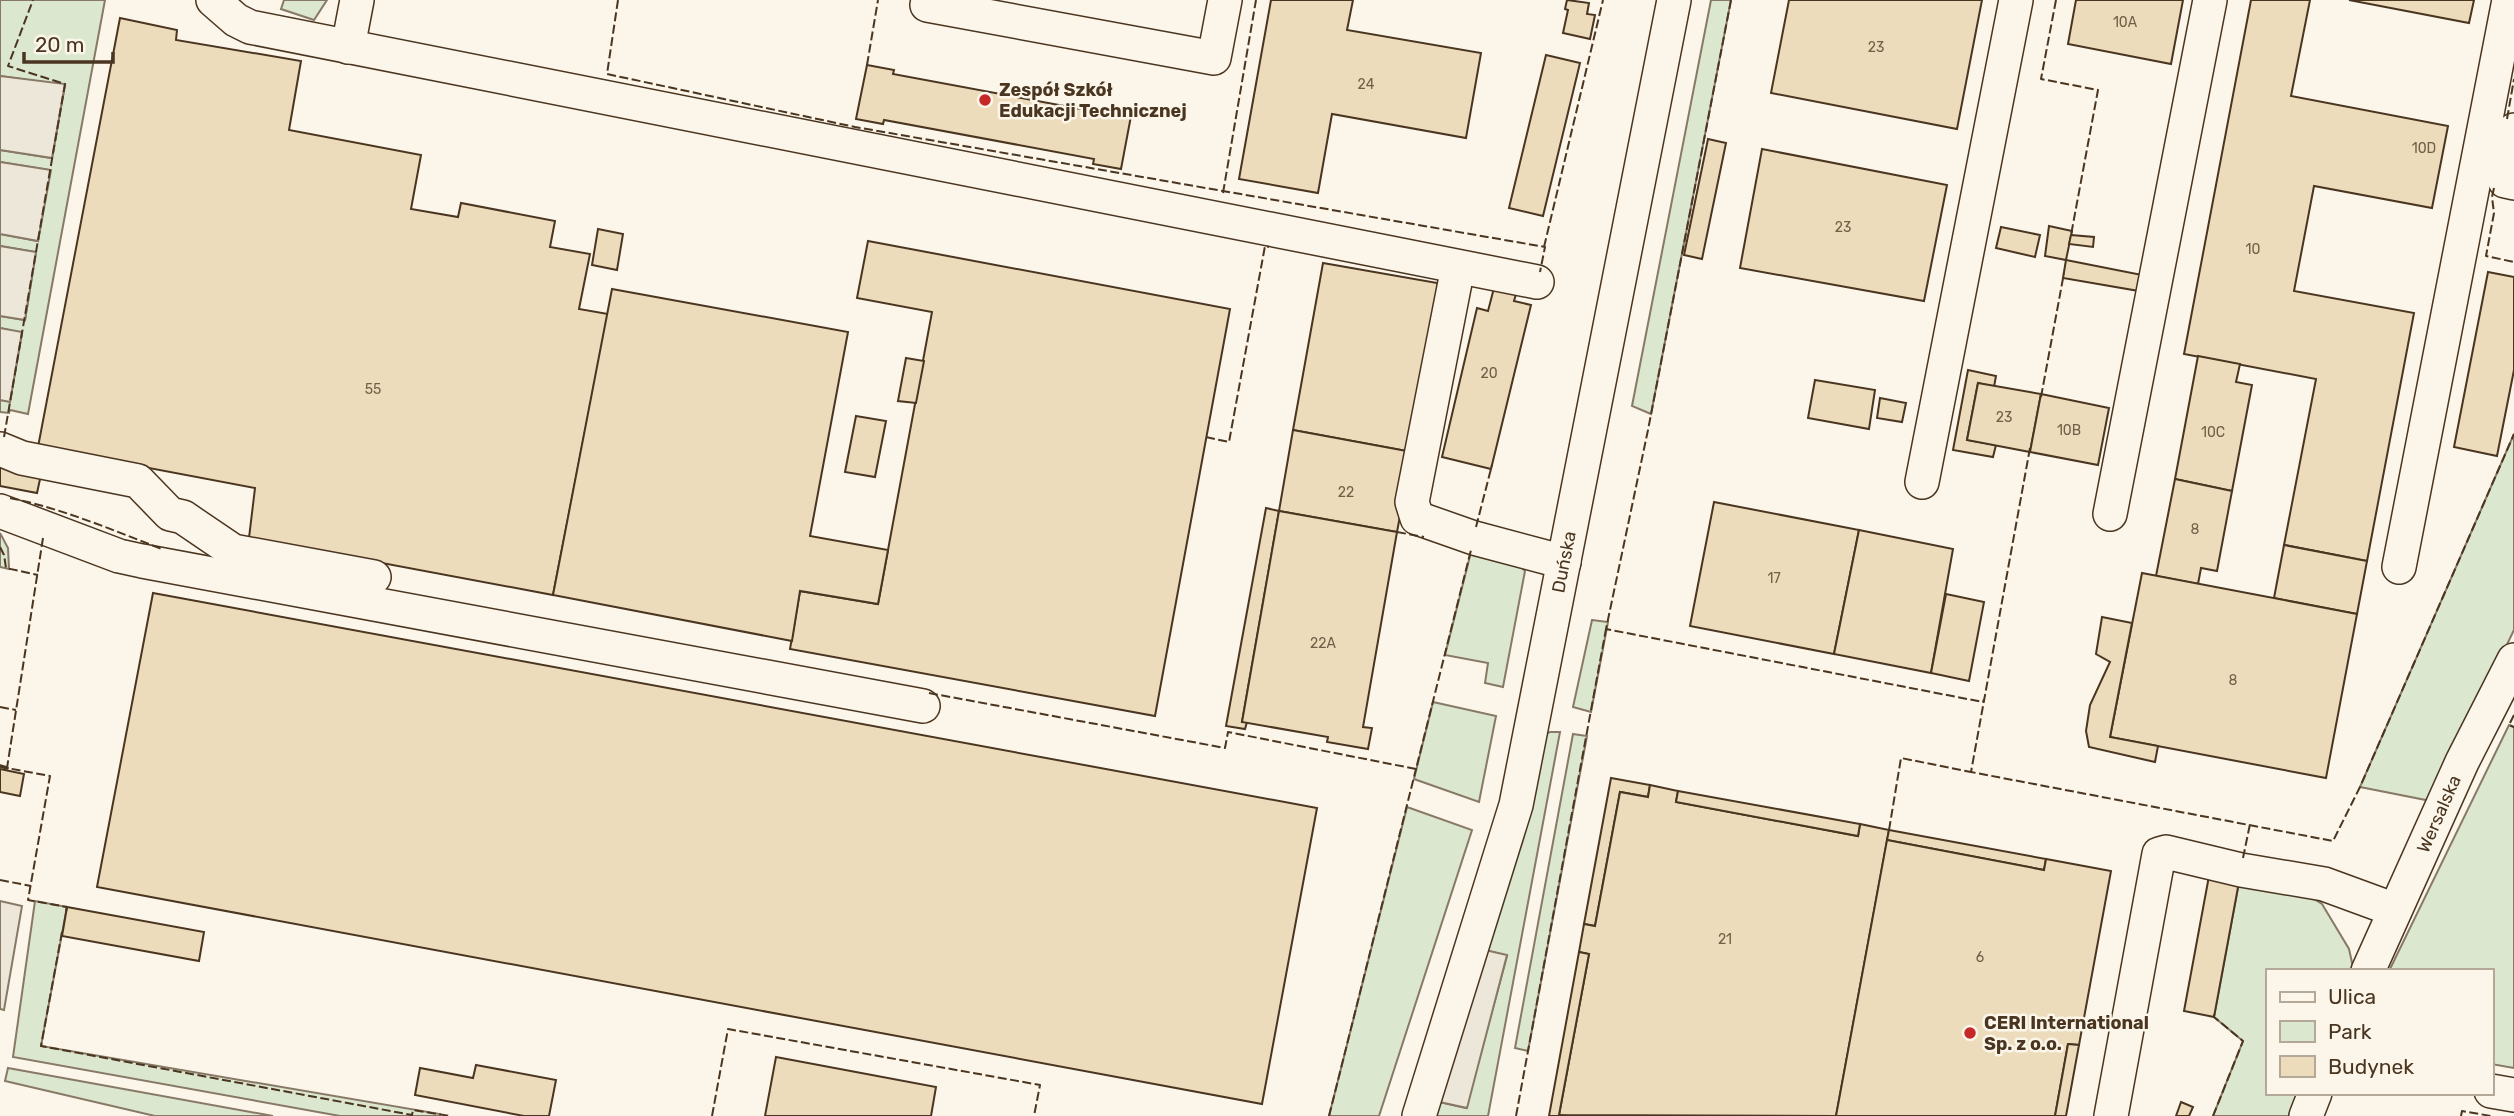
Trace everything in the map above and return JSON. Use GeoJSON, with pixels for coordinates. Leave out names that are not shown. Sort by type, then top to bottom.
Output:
{"type":"FeatureCollection","features":[{"type":"Feature","properties":{"kind":"street"},"geometry":{"type":"LineString","coordinates":[[213,0],[236,20],[250,27],[1537,282]]}},
{"type":"Feature","properties":{"kind":"street"},"geometry":{"type":"LineString","coordinates":[[348,47],[357,0]]}},
{"type":"Feature","properties":{"kind":"street"},"geometry":{"type":"LineString","coordinates":[[927,5],[1214,58],[1225,0]]}},
{"type":"Feature","properties":{"kind":"street","name":"Duńska"},"geometry":{"type":"LineString","coordinates":[[1419,1116],[1509,832],[1674,0]]}},
{"type":"Feature","properties":{"kind":"street"},"geometry":{"type":"LineString","coordinates":[[1922,482],[2016,0]]}},
{"type":"Feature","properties":{"kind":"street"},"geometry":{"type":"LineString","coordinates":[[2110,514],[2210,0]]}},
{"type":"Feature","properties":{"kind":"street"},"geometry":{"type":"LineString","coordinates":[[2399,567],[2510,0]]}},
{"type":"Feature","properties":{"kind":"street"},"geometry":{"type":"LineString","coordinates":[[2514,130],[2505,181],[2514,183]]}},
{"type":"Feature","properties":{"kind":"street"},"geometry":{"type":"LineString","coordinates":[[1458,267],[1412,502],[1413,509],[1417,518],[1428,522],[1474,538],[1564,562]]}},
{"type":"Feature","properties":{"kind":"street"},"geometry":{"type":"LineString","coordinates":[[0,449],[22,458],[138,481],[170,514],[183,517],[233,551],[374,577]]}},
{"type":"Feature","properties":{"kind":"street"},"geometry":{"type":"LineString","coordinates":[[0,511],[119,556],[142,561],[923,706]]}},
{"type":"Feature","properties":{"kind":"street","name":"Wersalska"},"geometry":{"type":"LineString","coordinates":[[2369,969],[2462,762],[2514,660]]}},
{"type":"Feature","properties":{"kind":"street"},"geometry":{"type":"LineString","coordinates":[[2111,1116],[2159,853],[2166,852],[2241,870],[2324,884],[2395,910]]}},
{"type":"Feature","properties":{"kind":"street"},"geometry":{"type":"LineString","coordinates":[[2493,1091],[2514,1095]]}},
{"type":"Feature","properties":{"kind":"street"},"geometry":{"type":"LineString","coordinates":[[2306,1116],[2314,1095]]}},
{"type":"Feature","properties":{"kind":"green space"},"geometry":{"type":"Polygon","coordinates":[[[0,0],[105,0],[28,414],[10,410],[9,413],[0,412],[0,400],[10,401],[22,333],[0,328],[0,316],[25,320],[36,252],[0,246],[0,234],[38,241],[50,170],[0,162],[0,150],[52,158],[65,85],[0,76],[0,0]]]}},
{"type":"Feature","properties":{"kind":"green space"},"geometry":{"type":"Polygon","coordinates":[[[284,0],[327,0],[314,20],[281,9],[284,0]]]}},
{"type":"Feature","properties":{"kind":"green space"},"geometry":{"type":"Polygon","coordinates":[[[1711,0],[1731,0],[1651,414],[1632,406],[1711,0]]]}},
{"type":"Feature","properties":{"kind":"green space"},"geometry":{"type":"Polygon","coordinates":[[[2514,434],[2514,630],[2431,801],[2360,787],[2514,434]]]}},
{"type":"Feature","properties":{"kind":"green space"},"geometry":{"type":"Polygon","coordinates":[[[0,533],[8,548],[9,569],[0,567],[0,533]]]}},
{"type":"Feature","properties":{"kind":"green space"},"geometry":{"type":"Polygon","coordinates":[[[1472,548],[1518,563],[1525,571],[1503,687],[1485,683],[1488,663],[1445,655],[1472,548]]]}},
{"type":"Feature","properties":{"kind":"green space"},"geometry":{"type":"Polygon","coordinates":[[[1592,620],[1608,622],[1591,712],[1573,707],[1592,620]]]}},
{"type":"Feature","properties":{"kind":"green space"},"geometry":{"type":"Polygon","coordinates":[[[1433,702],[1496,716],[1479,802],[1414,779],[1433,702]]]}},
{"type":"Feature","properties":{"kind":"green space"},"geometry":{"type":"Polygon","coordinates":[[[2509,725],[2514,727],[2514,1068],[2493,1064],[2493,969],[2390,969],[2509,725]]]}},
{"type":"Feature","properties":{"kind":"green space"},"geometry":{"type":"Polygon","coordinates":[[[1560,732],[1488,1116],[1431,1116],[1435,1101],[1466,1108],[1507,956],[1485,950],[1545,734],[1560,732]]]}},
{"type":"Feature","properties":{"kind":"green space"},"geometry":{"type":"Polygon","coordinates":[[[1573,734],[1587,736],[1528,1051],[1515,1048],[1573,734]]]}},
{"type":"Feature","properties":{"kind":"green space"},"geometry":{"type":"Polygon","coordinates":[[[1407,807],[1472,830],[1379,1116],[1329,1116],[1407,807]]]}},
{"type":"Feature","properties":{"kind":"green space"},"geometry":{"type":"Polygon","coordinates":[[[2239,882],[2306,894],[2322,904],[2349,949],[2352,969],[2266,969],[2266,1095],[2298,1095],[2289,1116],[2213,1116],[2243,1041],[2214,1017],[2239,882]]]}},
{"type":"Feature","properties":{"kind":"green space"},"geometry":{"type":"Polygon","coordinates":[[[35,901],[67,907],[41,1046],[440,1116],[340,1116],[13,1057],[35,901]]]}},
{"type":"Feature","properties":{"kind":"green space"},"geometry":{"type":"Polygon","coordinates":[[[8,1068],[273,1116],[155,1116],[5,1081],[8,1068]]]}},
{"type":"Feature","properties":{"kind":"shaded area"},"geometry":{"type":"Polygon","coordinates":[[[0,76],[65,84],[52,158],[0,150],[0,76]]]}},
{"type":"Feature","properties":{"kind":"shaded area"},"geometry":{"type":"Polygon","coordinates":[[[0,162],[51,170],[38,241],[0,234],[0,162]]]}},
{"type":"Feature","properties":{"kind":"shaded area"},"geometry":{"type":"Polygon","coordinates":[[[0,246],[36,252],[25,320],[0,316],[0,246]]]}},
{"type":"Feature","properties":{"kind":"shaded area"},"geometry":{"type":"Polygon","coordinates":[[[0,328],[22,332],[10,402],[0,400],[0,328]]]}},
{"type":"Feature","properties":{"kind":"shaded area"},"geometry":{"type":"Polygon","coordinates":[[[0,901],[22,906],[4,1010],[0,1009],[0,901]]]}},
{"type":"Feature","properties":{"kind":"shaded area"},"geometry":{"type":"Polygon","coordinates":[[[1485,950],[1507,955],[1467,1108],[1435,1101],[1485,950]]]}},
{"type":"Feature","properties":{"kind":"building"},"geometry":{"type":"Polygon","coordinates":[[[1271,0],[1353,0],[1347,30],[1481,53],[1466,138],[1332,114],[1318,193],[1239,179],[1271,0]]]}},
{"type":"Feature","properties":{"kind":"building"},"geometry":{"type":"Polygon","coordinates":[[[1567,0],[1589,3],[1587,14],[1595,15],[1590,39],[1563,33],[1568,10],[1565,9],[1567,0]]]}},
{"type":"Feature","properties":{"kind":"building"},"geometry":{"type":"Polygon","coordinates":[[[1789,0],[1982,0],[1957,129],[1771,93],[1789,0]]]}},
{"type":"Feature","properties":{"kind":"building"},"geometry":{"type":"Polygon","coordinates":[[[2076,0],[2183,0],[2171,64],[2068,44],[2076,0]]]}},
{"type":"Feature","properties":{"kind":"building"},"geometry":{"type":"Polygon","coordinates":[[[2251,0],[2310,0],[2291,96],[2448,126],[2432,208],[2314,186],[2294,291],[2414,313],[2367,561],[2284,545],[2316,379],[2184,354],[2251,0]]]}},
{"type":"Feature","properties":{"kind":"building"},"geometry":{"type":"Polygon","coordinates":[[[2349,0],[2474,0],[2469,23],[2349,0]]]}},
{"type":"Feature","properties":{"kind":"building"},"geometry":{"type":"Polygon","coordinates":[[[120,18],[177,30],[176,40],[301,61],[289,130],[421,155],[411,209],[458,217],[461,203],[555,221],[550,247],[590,254],[579,309],[608,314],[553,595],[249,538],[255,488],[38,447],[120,18]]]}},
{"type":"Feature","properties":{"kind":"building"},"geometry":{"type":"Polygon","coordinates":[[[1546,55],[1580,63],[1543,216],[1509,208],[1546,55]]]}},
{"type":"Feature","properties":{"kind":"building"},"geometry":{"type":"Polygon","coordinates":[[[867,65],[894,70],[893,74],[1131,116],[1121,169],[1093,164],[1094,159],[884,120],[883,124],[856,119],[867,65]]]}},
{"type":"Feature","properties":{"kind":"building"},"geometry":{"type":"Polygon","coordinates":[[[1708,139],[1726,143],[1702,259],[1684,255],[1708,139]]]}},
{"type":"Feature","properties":{"kind":"building"},"geometry":{"type":"Polygon","coordinates":[[[1762,149],[1947,185],[1924,301],[1740,268],[1762,149]]]}},
{"type":"Feature","properties":{"kind":"building"},"geometry":{"type":"Polygon","coordinates":[[[2049,226],[2072,231],[2066,260],[2045,256],[2049,226]]]}},
{"type":"Feature","properties":{"kind":"building"},"geometry":{"type":"Polygon","coordinates":[[[2001,227],[2040,235],[2035,257],[1996,248],[2001,227]]]}},
{"type":"Feature","properties":{"kind":"building"},"geometry":{"type":"Polygon","coordinates":[[[598,229],[623,234],[617,270],[592,265],[598,229]]]}},
{"type":"Feature","properties":{"kind":"building"},"geometry":{"type":"Polygon","coordinates":[[[2071,235],[2094,237],[2093,247],[2069,244],[2071,235]]]}},
{"type":"Feature","properties":{"kind":"building"},"geometry":{"type":"Polygon","coordinates":[[[868,241],[1230,309],[1155,716],[790,649],[800,591],[878,604],[932,312],[857,298],[868,241]]]}},
{"type":"Feature","properties":{"kind":"building"},"geometry":{"type":"Polygon","coordinates":[[[2066,260],[2142,275],[2139,291],[2063,278],[2066,260]]]}},
{"type":"Feature","properties":{"kind":"building"},"geometry":{"type":"Polygon","coordinates":[[[1323,263],[1443,284],[1412,452],[1293,430],[1323,263]]]}},
{"type":"Feature","properties":{"kind":"building"},"geometry":{"type":"Polygon","coordinates":[[[2488,272],[2514,277],[2514,370],[2497,456],[2454,447],[2488,272]]]}},
{"type":"Feature","properties":{"kind":"building"},"geometry":{"type":"Polygon","coordinates":[[[1494,288],[1516,294],[1514,301],[1531,305],[1491,469],[1442,457],[1477,308],[1488,311],[1494,288]]]}},
{"type":"Feature","properties":{"kind":"building"},"geometry":{"type":"Polygon","coordinates":[[[612,289],[848,332],[810,536],[888,550],[878,604],[800,591],[792,641],[553,595],[612,289]]]}},
{"type":"Feature","properties":{"kind":"building"},"geometry":{"type":"Polygon","coordinates":[[[2198,356],[2240,364],[2236,382],[2252,385],[2232,491],[2175,479],[2198,356]]]}},
{"type":"Feature","properties":{"kind":"building"},"geometry":{"type":"Polygon","coordinates":[[[906,358],[924,361],[916,403],[898,401],[906,358]]]}},
{"type":"Feature","properties":{"kind":"building"},"geometry":{"type":"Polygon","coordinates":[[[1968,370],[1996,376],[1994,387],[1978,383],[1967,440],[1996,445],[1993,457],[1953,450],[1968,370]]]}},
{"type":"Feature","properties":{"kind":"building"},"geometry":{"type":"Polygon","coordinates":[[[1815,380],[1875,390],[1869,429],[1808,418],[1815,380]]]}},
{"type":"Feature","properties":{"kind":"building"},"geometry":{"type":"Polygon","coordinates":[[[1978,383],[2041,394],[2030,452],[1967,440],[1978,383]]]}},
{"type":"Feature","properties":{"kind":"building"},"geometry":{"type":"Polygon","coordinates":[[[2041,394],[2109,408],[2098,465],[2030,452],[2041,394]]]}},
{"type":"Feature","properties":{"kind":"building"},"geometry":{"type":"Polygon","coordinates":[[[1880,398],[1906,403],[1902,422],[1877,418],[1880,398]]]}},
{"type":"Feature","properties":{"kind":"building"},"geometry":{"type":"Polygon","coordinates":[[[856,416],[886,421],[875,477],[845,472],[856,416]]]}},
{"type":"Feature","properties":{"kind":"building"},"geometry":{"type":"Polygon","coordinates":[[[1293,430],[1412,452],[1397,532],[1279,511],[1293,430]]]}},
{"type":"Feature","properties":{"kind":"building"},"geometry":{"type":"Polygon","coordinates":[[[0,462],[42,470],[37,493],[0,486],[0,462]]]}},
{"type":"Feature","properties":{"kind":"building"},"geometry":{"type":"Polygon","coordinates":[[[2175,479],[2232,491],[2217,571],[2201,568],[2198,584],[2156,576],[2175,479]]]}},
{"type":"Feature","properties":{"kind":"building"},"geometry":{"type":"Polygon","coordinates":[[[1714,502],[1859,530],[1834,654],[1690,626],[1714,502]]]}},
{"type":"Feature","properties":{"kind":"building"},"geometry":{"type":"Polygon","coordinates":[[[1266,508],[1279,511],[1242,722],[1247,722],[1245,729],[1226,726],[1266,508]]]}},
{"type":"Feature","properties":{"kind":"building"},"geometry":{"type":"Polygon","coordinates":[[[1279,511],[1397,532],[1363,727],[1372,728],[1368,749],[1327,742],[1328,737],[1242,722],[1279,511]]]}},
{"type":"Feature","properties":{"kind":"building"},"geometry":{"type":"Polygon","coordinates":[[[1859,530],[1953,549],[1931,673],[1834,654],[1859,530]]]}},
{"type":"Feature","properties":{"kind":"building"},"geometry":{"type":"Polygon","coordinates":[[[2284,545],[2367,561],[2357,614],[2274,598],[2284,545]]]}},
{"type":"Feature","properties":{"kind":"building"},"geometry":{"type":"Polygon","coordinates":[[[2142,573],[2357,614],[2326,778],[2110,737],[2142,573]]]}},
{"type":"Feature","properties":{"kind":"building"},"geometry":{"type":"Polygon","coordinates":[[[153,593],[1317,808],[1262,1104],[97,887],[153,593]]]}},
{"type":"Feature","properties":{"kind":"building"},"geometry":{"type":"Polygon","coordinates":[[[1946,594],[1984,602],[1969,681],[1931,673],[1946,594]]]}},
{"type":"Feature","properties":{"kind":"building"},"geometry":{"type":"Polygon","coordinates":[[[2102,617],[2132,623],[2110,737],[2158,746],[2155,762],[2089,747],[2086,731],[2090,705],[2110,662],[2096,654],[2102,617]]]}},
{"type":"Feature","properties":{"kind":"building"},"geometry":{"type":"Polygon","coordinates":[[[0,769],[24,774],[20,796],[0,792],[0,769]]]}},
{"type":"Feature","properties":{"kind":"building"},"geometry":{"type":"Polygon","coordinates":[[[1611,778],[1650,785],[1648,797],[1620,792],[1595,926],[1584,924],[1611,778]]]}},
{"type":"Feature","properties":{"kind":"building"},"geometry":{"type":"Polygon","coordinates":[[[1650,785],[1678,791],[1676,802],[1858,836],[1860,824],[1889,830],[1836,1116],[1559,1115],[1589,954],[1579,952],[1584,924],[1595,926],[1620,792],[1648,797],[1650,785]]]}},
{"type":"Feature","properties":{"kind":"building"},"geometry":{"type":"Polygon","coordinates":[[[1678,791],[1860,824],[1858,836],[1676,802],[1678,791]]]}},
{"type":"Feature","properties":{"kind":"building"},"geometry":{"type":"Polygon","coordinates":[[[1889,830],[2046,859],[2044,870],[1887,840],[1889,830]]]}},
{"type":"Feature","properties":{"kind":"building"},"geometry":{"type":"Polygon","coordinates":[[[1887,840],[2044,870],[2046,859],[2111,871],[2079,1045],[2068,1044],[2055,1116],[1836,1116],[1887,840]]]}},
{"type":"Feature","properties":{"kind":"building"},"geometry":{"type":"Polygon","coordinates":[[[2209,876],[2239,882],[2214,1017],[2184,1011],[2209,876]]]}},
{"type":"Feature","properties":{"kind":"building"},"geometry":{"type":"Polygon","coordinates":[[[67,907],[204,932],[199,961],[62,936],[67,907]]]}},
{"type":"Feature","properties":{"kind":"building"},"geometry":{"type":"Polygon","coordinates":[[[1579,952],[1589,954],[1559,1115],[1567,1116],[1549,1116],[1579,952]]]}},
{"type":"Feature","properties":{"kind":"building"},"geometry":{"type":"Polygon","coordinates":[[[2068,1044],[2079,1045],[2066,1116],[2055,1116],[2068,1044]]]}},
{"type":"Feature","properties":{"kind":"building"},"geometry":{"type":"Polygon","coordinates":[[[776,1057],[936,1087],[931,1116],[765,1116],[776,1057]]]}},
{"type":"Feature","properties":{"kind":"building"},"geometry":{"type":"Polygon","coordinates":[[[476,1065],[556,1080],[549,1116],[524,1116],[415,1095],[420,1068],[473,1078],[476,1065]]]}},
{"type":"Feature","properties":{"kind":"building"},"geometry":{"type":"Polygon","coordinates":[[[2181,1102],[2193,1107],[2189,1116],[2176,1116],[2181,1102]]]}},
{"type":"Feature","properties":{"kind":"fence"},"geometry":{"type":"LineString","coordinates":[[4,437],[65,84],[8,66],[33,0]]}},
{"type":"Feature","properties":{"kind":"fence"},"geometry":{"type":"LineString","coordinates":[[618,0],[607,74],[855,127],[1545,247],[1540,272]]}},
{"type":"Feature","properties":{"kind":"fence"},"geometry":{"type":"LineString","coordinates":[[867,65],[878,0]]}},
{"type":"Feature","properties":{"kind":"fence"},"geometry":{"type":"LineString","coordinates":[[1223,193],[1256,0]]}},
{"type":"Feature","properties":{"kind":"fence"},"geometry":{"type":"LineString","coordinates":[[1544,247],[1603,0]]}},
{"type":"Feature","properties":{"kind":"fence"},"geometry":{"type":"LineString","coordinates":[[1731,0],[1648,430],[1606,629],[1983,702],[1984,699]]}},
{"type":"Feature","properties":{"kind":"fence"},"geometry":{"type":"LineString","coordinates":[[2056,0],[2041,79],[2098,90],[2071,235]]}},
{"type":"Feature","properties":{"kind":"fence"},"geometry":{"type":"LineString","coordinates":[[2507,119],[2514,79]]}},
{"type":"Feature","properties":{"kind":"fence"},"geometry":{"type":"LineString","coordinates":[[2494,188],[2494,213],[2486,256],[2514,262]]}},
{"type":"Feature","properties":{"kind":"fence"},"geometry":{"type":"LineString","coordinates":[[1206,437],[1229,442],[1265,246],[1269,247]]}},
{"type":"Feature","properties":{"kind":"fence"},"geometry":{"type":"LineString","coordinates":[[2041,397],[2064,273]]}},
{"type":"Feature","properties":{"kind":"fence"},"geometry":{"type":"LineString","coordinates":[[2030,448],[1971,772],[2333,841],[2360,787],[2514,434]]}},
{"type":"Feature","properties":{"kind":"fence"},"geometry":{"type":"LineString","coordinates":[[1476,527],[1492,465]]}},
{"type":"Feature","properties":{"kind":"fence"},"geometry":{"type":"LineString","coordinates":[[10,498],[69,514],[162,549]]}},
{"type":"Feature","properties":{"kind":"fence"},"geometry":{"type":"LineString","coordinates":[[1397,532],[1424,537]]}},
{"type":"Feature","properties":{"kind":"fence"},"geometry":{"type":"LineString","coordinates":[[43,538],[7,768],[50,776],[28,900],[67,907],[66,912]]}},
{"type":"Feature","properties":{"kind":"fence"},"geometry":{"type":"LineString","coordinates":[[0,547],[6,568],[38,575]]}},
{"type":"Feature","properties":{"kind":"fence"},"geometry":{"type":"LineString","coordinates":[[929,693],[1225,748],[1228,732],[1416,769],[1471,550]]}},
{"type":"Feature","properties":{"kind":"fence"},"geometry":{"type":"LineString","coordinates":[[1516,1116],[1606,629]]}},
{"type":"Feature","properties":{"kind":"fence"},"geometry":{"type":"LineString","coordinates":[[0,707],[16,710]]}},
{"type":"Feature","properties":{"kind":"fence"},"geometry":{"type":"LineString","coordinates":[[2514,715],[2509,725],[2514,727]]}},
{"type":"Feature","properties":{"kind":"fence"},"geometry":{"type":"LineString","coordinates":[[1889,830],[1901,758],[1971,772]]}},
{"type":"Feature","properties":{"kind":"fence"},"geometry":{"type":"LineString","coordinates":[[1329,1116],[1416,769],[1413,769]]}},
{"type":"Feature","properties":{"kind":"fence"},"geometry":{"type":"LineString","coordinates":[[2243,858],[2250,824]]}},
{"type":"Feature","properties":{"kind":"fence"},"geometry":{"type":"LineString","coordinates":[[0,880],[31,886]]}},
{"type":"Feature","properties":{"kind":"fence"},"geometry":{"type":"LineString","coordinates":[[62,932],[41,1046],[412,1115],[413,1110],[450,1116]]}},
{"type":"Feature","properties":{"kind":"fence"},"geometry":{"type":"LineString","coordinates":[[2213,1116],[2243,1041],[2214,1017],[2214,1013]]}},
{"type":"Feature","properties":{"kind":"fence"},"geometry":{"type":"LineString","coordinates":[[712,1116],[728,1029],[1040,1085],[1034,1116]]}},
{"type":"Feature","properties":{"kind":"fence"},"geometry":{"type":"LineString","coordinates":[[2461,1116],[2462,1111],[2491,1116]]}},
{"type":"Feature","properties":{"kind":"wall"},"geometry":{"type":"LineString","coordinates":[[0,766],[7,768]]}},
{"type":"Feature","properties":{"kind":"place","name":"Zespół Szkół Edukacji Technicznej"},"geometry":{"type":"Point","coordinates":[985,100]}},
{"type":"Feature","properties":{"kind":"place","name":"CERI International Sp. z o.o."},"geometry":{"type":"Point","coordinates":[1970,1033]}}]}
